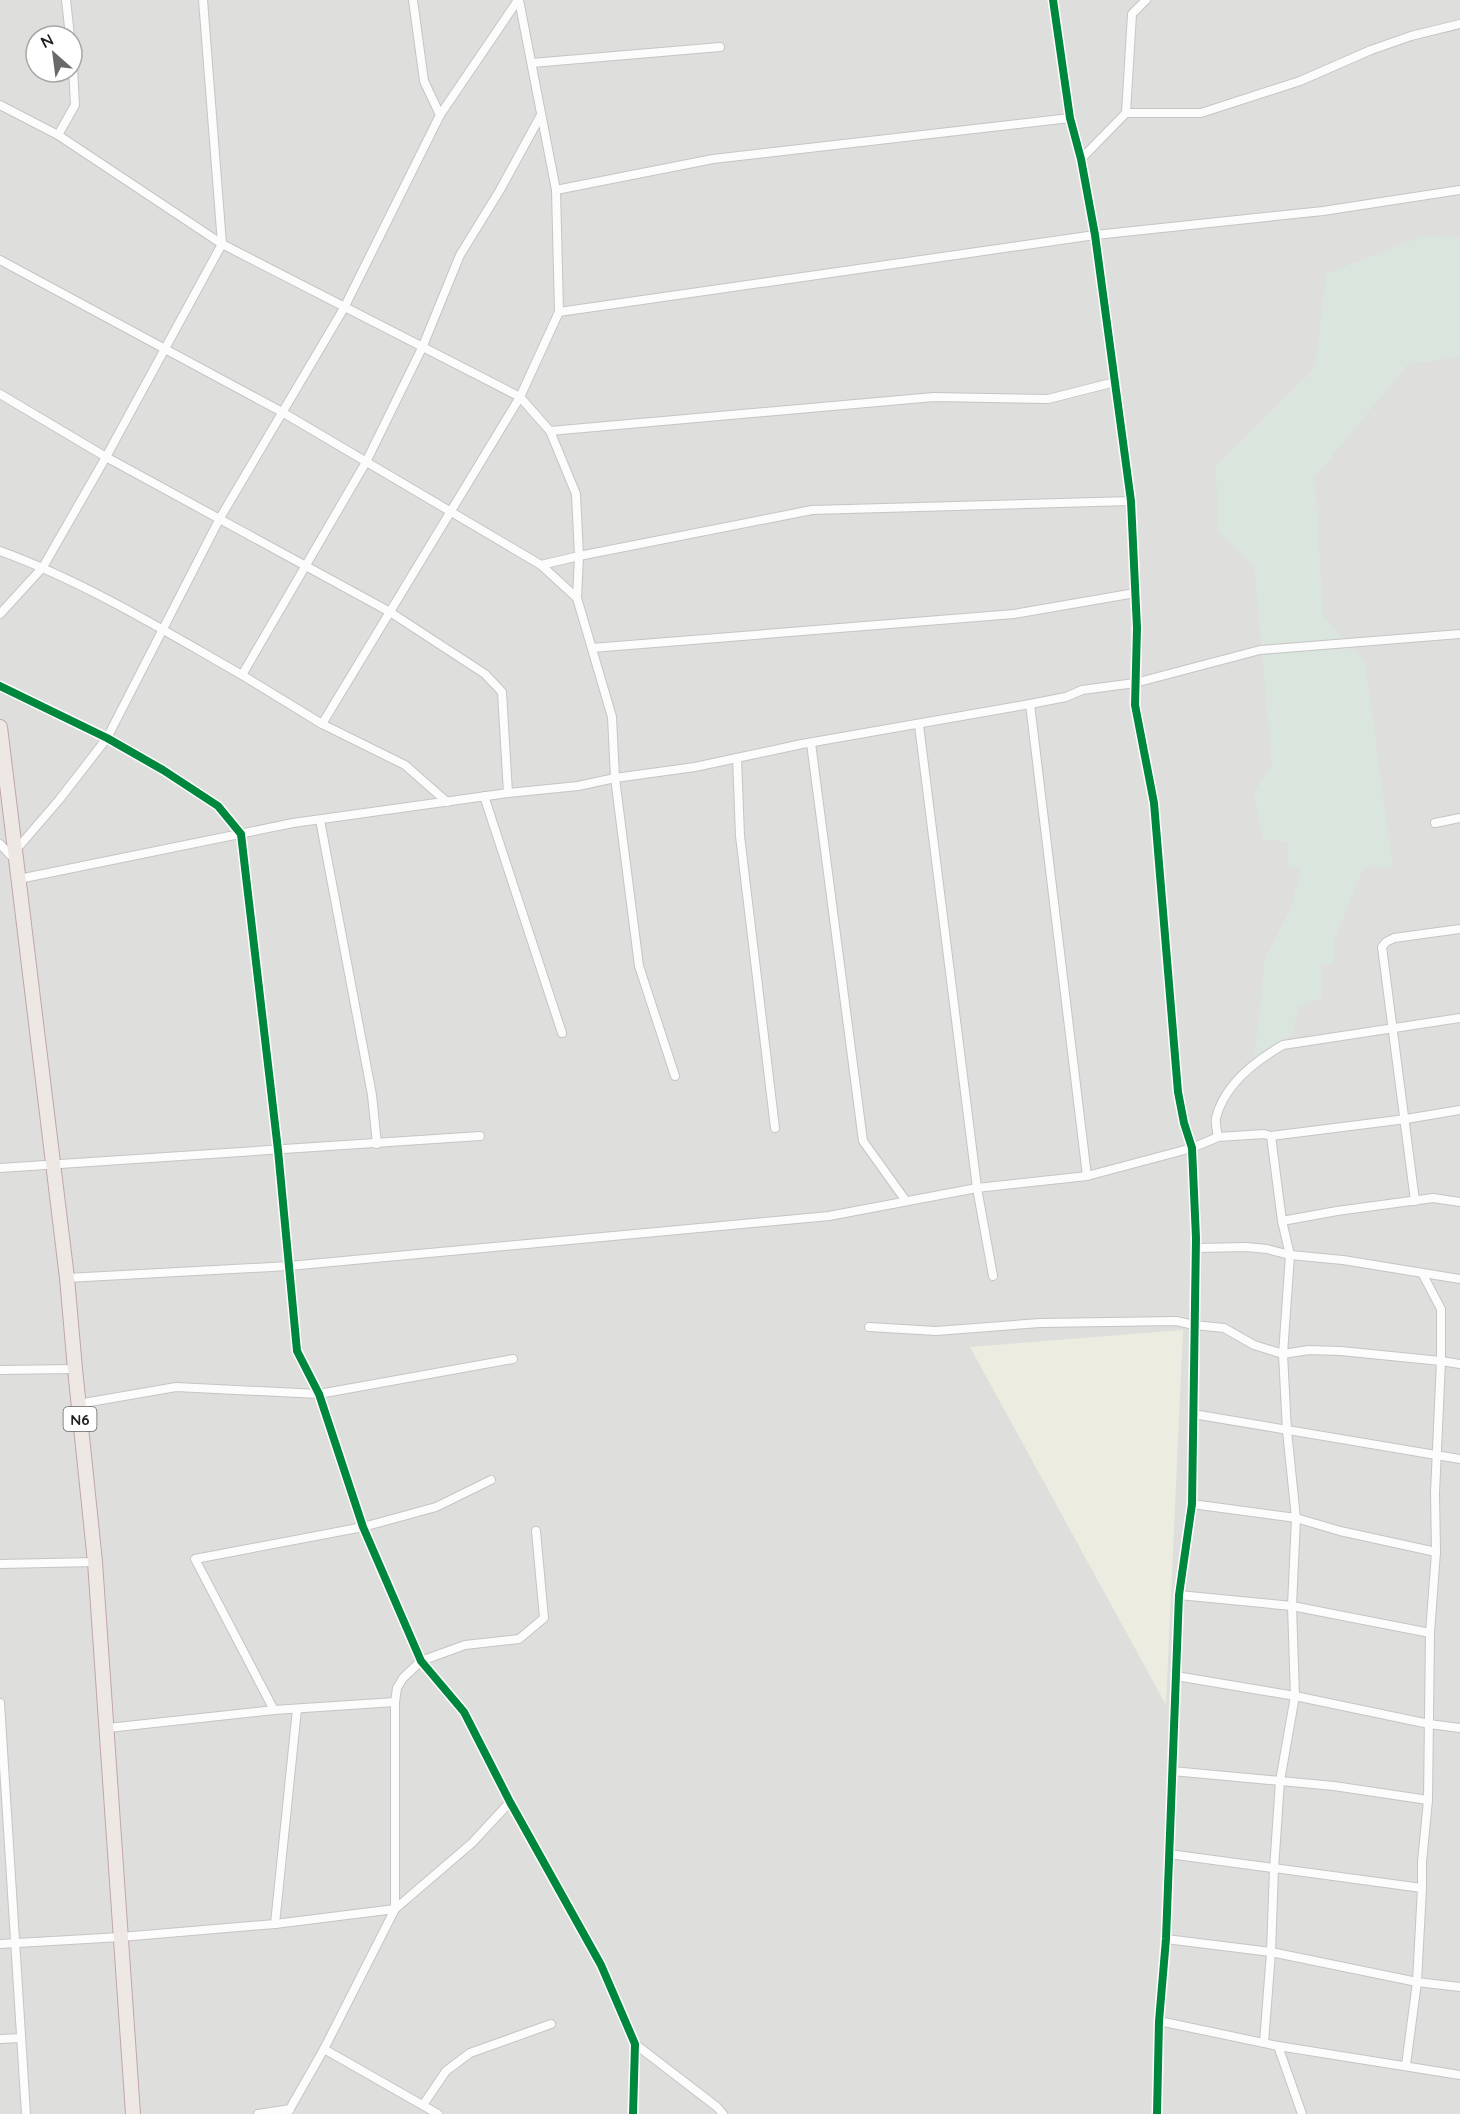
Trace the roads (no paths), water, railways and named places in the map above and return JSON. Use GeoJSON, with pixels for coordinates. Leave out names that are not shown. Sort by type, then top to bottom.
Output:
{"type":"FeatureCollection","features":[{"type":"Feature","properties":{"kind":"highway","name":"N6"},"geometry":{"type":"LineString","coordinates":[[0,727],[67,1278],[95,1562],[133,2114]]}},
{"type":"Feature","properties":{"kind":"street"},"geometry":{"type":"LineString","coordinates":[[66,0],[69,24]]}},
{"type":"Feature","properties":{"kind":"street"},"geometry":{"type":"LineString","coordinates":[[0,614],[43,567],[222,244],[203,0]]}},
{"type":"Feature","properties":{"kind":"street"},"geometry":{"type":"LineString","coordinates":[[413,0],[424,81],[440,115]]}},
{"type":"Feature","properties":{"kind":"street"},"geometry":{"type":"LineString","coordinates":[[0,844],[16,856],[107,738],[220,518],[344,308],[440,115],[518,0]]}},
{"type":"Feature","properties":{"kind":"street"},"geometry":{"type":"LineString","coordinates":[[322,724],[448,512],[520,397],[560,312],[556,190],[518,0]]}},
{"type":"Feature","properties":{"kind":"street"},"geometry":{"type":"LineString","coordinates":[[1053,0],[1070,118],[1081,159],[1095,235],[1131,501],[1137,628],[1135,705],[1154,803],[1178,1092],[1192,1148],[1196,1248],[1192,1504],[1179,1595],[1166,1940],[1159,2022],[1157,2114]]}},
{"type":"Feature","properties":{"kind":"street"},"geometry":{"type":"LineString","coordinates":[[1081,159],[1126,112],[1132,14],[1146,0]]}},
{"type":"Feature","properties":{"kind":"street"},"geometry":{"type":"LineString","coordinates":[[1126,112],[1201,113],[1300,81],[1371,50],[1411,36],[1460,24]]}},
{"type":"Feature","properties":{"kind":"street"},"geometry":{"type":"LineString","coordinates":[[532,63],[720,46]]}},
{"type":"Feature","properties":{"kind":"street"},"geometry":{"type":"LineString","coordinates":[[57,135],[75,105],[74,84]]}},
{"type":"Feature","properties":{"kind":"street"},"geometry":{"type":"LineString","coordinates":[[0,105],[57,135],[222,244],[520,397],[550,431],[576,494],[579,556],[577,598],[612,717],[615,778],[639,966],[675,1076]]}},
{"type":"Feature","properties":{"kind":"street"},"geometry":{"type":"LineString","coordinates":[[242,675],[366,462],[422,348],[460,255],[542,115]]}},
{"type":"Feature","properties":{"kind":"street"},"geometry":{"type":"LineString","coordinates":[[556,190],[713,159],[1070,118]]}},
{"type":"Feature","properties":{"kind":"street"},"geometry":{"type":"LineString","coordinates":[[560,312],[1095,235],[1323,211],[1460,190]]}},
{"type":"Feature","properties":{"kind":"street"},"geometry":{"type":"LineString","coordinates":[[0,260],[282,412],[541,565],[577,598]]}},
{"type":"Feature","properties":{"kind":"street"},"geometry":{"type":"LineString","coordinates":[[550,431],[934,398],[1048,399],[1115,382]]}},
{"type":"Feature","properties":{"kind":"street"},"geometry":{"type":"LineString","coordinates":[[0,393],[106,457],[390,612],[485,674],[502,692],[508,793]]}},
{"type":"Feature","properties":{"kind":"street"},"geometry":{"type":"LineString","coordinates":[[541,565],[812,510],[1131,501]]}},
{"type":"Feature","properties":{"kind":"street"},"geometry":{"type":"LineString","coordinates":[[0,551],[43,567],[163,629],[322,724],[405,765],[447,802]]}},
{"type":"Feature","properties":{"kind":"street"},"geometry":{"type":"LineString","coordinates":[[592,648],[1014,614],[1135,593]]}},
{"type":"Feature","properties":{"kind":"street"},"geometry":{"type":"LineString","coordinates":[[19,879],[320,820],[484,796],[578,786],[615,778],[695,767],[811,743],[1066,697],[1082,690],[1135,683],[1260,650],[1460,634]]}},
{"type":"Feature","properties":{"kind":"street"},"geometry":{"type":"LineString","coordinates":[[0,686],[107,738],[163,770],[218,806],[241,834],[278,1150],[297,1351],[319,1394],[363,1527],[421,1661],[464,1712],[510,1802],[601,1965],[635,2044],[633,2114]]}},
{"type":"Feature","properties":{"kind":"street"},"geometry":{"type":"LineString","coordinates":[[1030,704],[1087,1176]]}},
{"type":"Feature","properties":{"kind":"street"},"geometry":{"type":"LineString","coordinates":[[919,725],[977,1188],[993,1276]]}},
{"type":"Feature","properties":{"kind":"street"},"geometry":{"type":"LineString","coordinates":[[811,743],[863,1141],[906,1201]]}},
{"type":"Feature","properties":{"kind":"street"},"geometry":{"type":"LineString","coordinates":[[737,758],[740,836],[775,1128]]}},
{"type":"Feature","properties":{"kind":"street"},"geometry":{"type":"LineString","coordinates":[[484,796],[562,1033]]}},
{"type":"Feature","properties":{"kind":"street"},"geometry":{"type":"LineString","coordinates":[[1435,823],[1460,818]]}},
{"type":"Feature","properties":{"kind":"street"},"geometry":{"type":"LineString","coordinates":[[320,820],[372,1095],[377,1144]]}},
{"type":"Feature","properties":{"kind":"street"},"geometry":{"type":"LineString","coordinates":[[1415,1201],[1382,947],[1394,938],[1460,929]]}},
{"type":"Feature","properties":{"kind":"street"},"geometry":{"type":"LineString","coordinates":[[1218,1137],[1216,1120],[1224,1097],[1247,1070],[1282,1045],[1460,1018]]}},
{"type":"Feature","properties":{"kind":"street"},"geometry":{"type":"LineString","coordinates":[[67,1278],[289,1266],[829,1216],[977,1188],[1087,1176],[1192,1148],[1218,1137],[1264,1134],[1271,1136],[1460,1110]]}},
{"type":"Feature","properties":{"kind":"street"},"geometry":{"type":"LineString","coordinates":[[0,1168],[480,1136]]}},
{"type":"Feature","properties":{"kind":"street"},"geometry":{"type":"LineString","coordinates":[[1264,2043],[1280,1781],[1295,1696],[1292,1606],[1296,1518],[1287,1431],[1283,1354],[1290,1255],[1282,1221],[1271,1136]]}},
{"type":"Feature","properties":{"kind":"street"},"geometry":{"type":"LineString","coordinates":[[1282,1221],[1347,1209],[1433,1198],[1460,1202]]}},
{"type":"Feature","properties":{"kind":"street"},"geometry":{"type":"LineString","coordinates":[[1196,1248],[1267,1249],[1290,1255],[1343,1260],[1460,1279]]}},
{"type":"Feature","properties":{"kind":"street"},"geometry":{"type":"LineString","coordinates":[[1406,2065],[1417,1982],[1422,1862],[1428,1800],[1430,1632],[1436,1551],[1441,1361],[1441,1309],[1422,1273]]}},
{"type":"Feature","properties":{"kind":"street"},"geometry":{"type":"LineString","coordinates":[[869,1327],[936,1331],[1040,1323],[1176,1321],[1224,1328],[1254,1345],[1283,1354],[1309,1350],[1341,1351],[1460,1364]]}},
{"type":"Feature","properties":{"kind":"street"},"geometry":{"type":"LineString","coordinates":[[78,1404],[176,1387],[319,1394],[513,1359]]}},
{"type":"Feature","properties":{"kind":"street"},"geometry":{"type":"LineString","coordinates":[[0,1370],[75,1369]]}},
{"type":"Feature","properties":{"kind":"street"},"geometry":{"type":"LineString","coordinates":[[1192,1414],[1460,1458]]}},
{"type":"Feature","properties":{"kind":"street"},"geometry":{"type":"LineString","coordinates":[[274,1710],[195,1559],[363,1527],[436,1507],[490,1480]]}},
{"type":"Feature","properties":{"kind":"street"},"geometry":{"type":"LineString","coordinates":[[1192,1504],[1296,1518],[1340,1531],[1436,1551]]}},
{"type":"Feature","properties":{"kind":"street"},"geometry":{"type":"LineString","coordinates":[[395,1909],[394,1702],[397,1688],[403,1678],[421,1661],[465,1645],[519,1639],[544,1618],[536,1531]]}},
{"type":"Feature","properties":{"kind":"street"},"geometry":{"type":"LineString","coordinates":[[0,1564],[95,1562]]}},
{"type":"Feature","properties":{"kind":"street"},"geometry":{"type":"LineString","coordinates":[[1179,1595],[1292,1606],[1430,1632]]}},
{"type":"Feature","properties":{"kind":"street"},"geometry":{"type":"LineString","coordinates":[[1176,1676],[1460,1728]]}},
{"type":"Feature","properties":{"kind":"street"},"geometry":{"type":"LineString","coordinates":[[108,1728],[274,1710],[394,1702]]}},
{"type":"Feature","properties":{"kind":"street"},"geometry":{"type":"LineString","coordinates":[[0,1703],[26,2114]]}},
{"type":"Feature","properties":{"kind":"street"},"geometry":{"type":"LineString","coordinates":[[275,1924],[297,1709]]}},
{"type":"Feature","properties":{"kind":"street"},"geometry":{"type":"LineString","coordinates":[[1172,1771],[1334,1786],[1428,1800]]}},
{"type":"Feature","properties":{"kind":"street"},"geometry":{"type":"LineString","coordinates":[[258,2114],[288,2111],[324,2049],[395,1909],[472,1843],[510,1802]]}},
{"type":"Feature","properties":{"kind":"street"},"geometry":{"type":"LineString","coordinates":[[1169,1854],[1422,1888]]}},
{"type":"Feature","properties":{"kind":"street"},"geometry":{"type":"LineString","coordinates":[[0,1944],[275,1924],[395,1909]]}},
{"type":"Feature","properties":{"kind":"street"},"geometry":{"type":"LineString","coordinates":[[1166,1940],[1271,1952],[1417,1982],[1460,1987]]}},
{"type":"Feature","properties":{"kind":"street"},"geometry":{"type":"LineString","coordinates":[[1159,2022],[1278,2046],[1460,2074]]}},
{"type":"Feature","properties":{"kind":"street"},"geometry":{"type":"LineString","coordinates":[[423,2105],[446,2071],[470,2053],[551,2024]]}},
{"type":"Feature","properties":{"kind":"street"},"geometry":{"type":"LineString","coordinates":[[0,2039],[21,2038]]}},
{"type":"Feature","properties":{"kind":"street"},"geometry":{"type":"LineString","coordinates":[[635,2044],[723,2114]]}},
{"type":"Feature","properties":{"kind":"street"},"geometry":{"type":"LineString","coordinates":[[1278,2046],[1302,2114]]}},
{"type":"Feature","properties":{"kind":"street"},"geometry":{"type":"LineString","coordinates":[[324,2049],[438,2114]]}}]}
